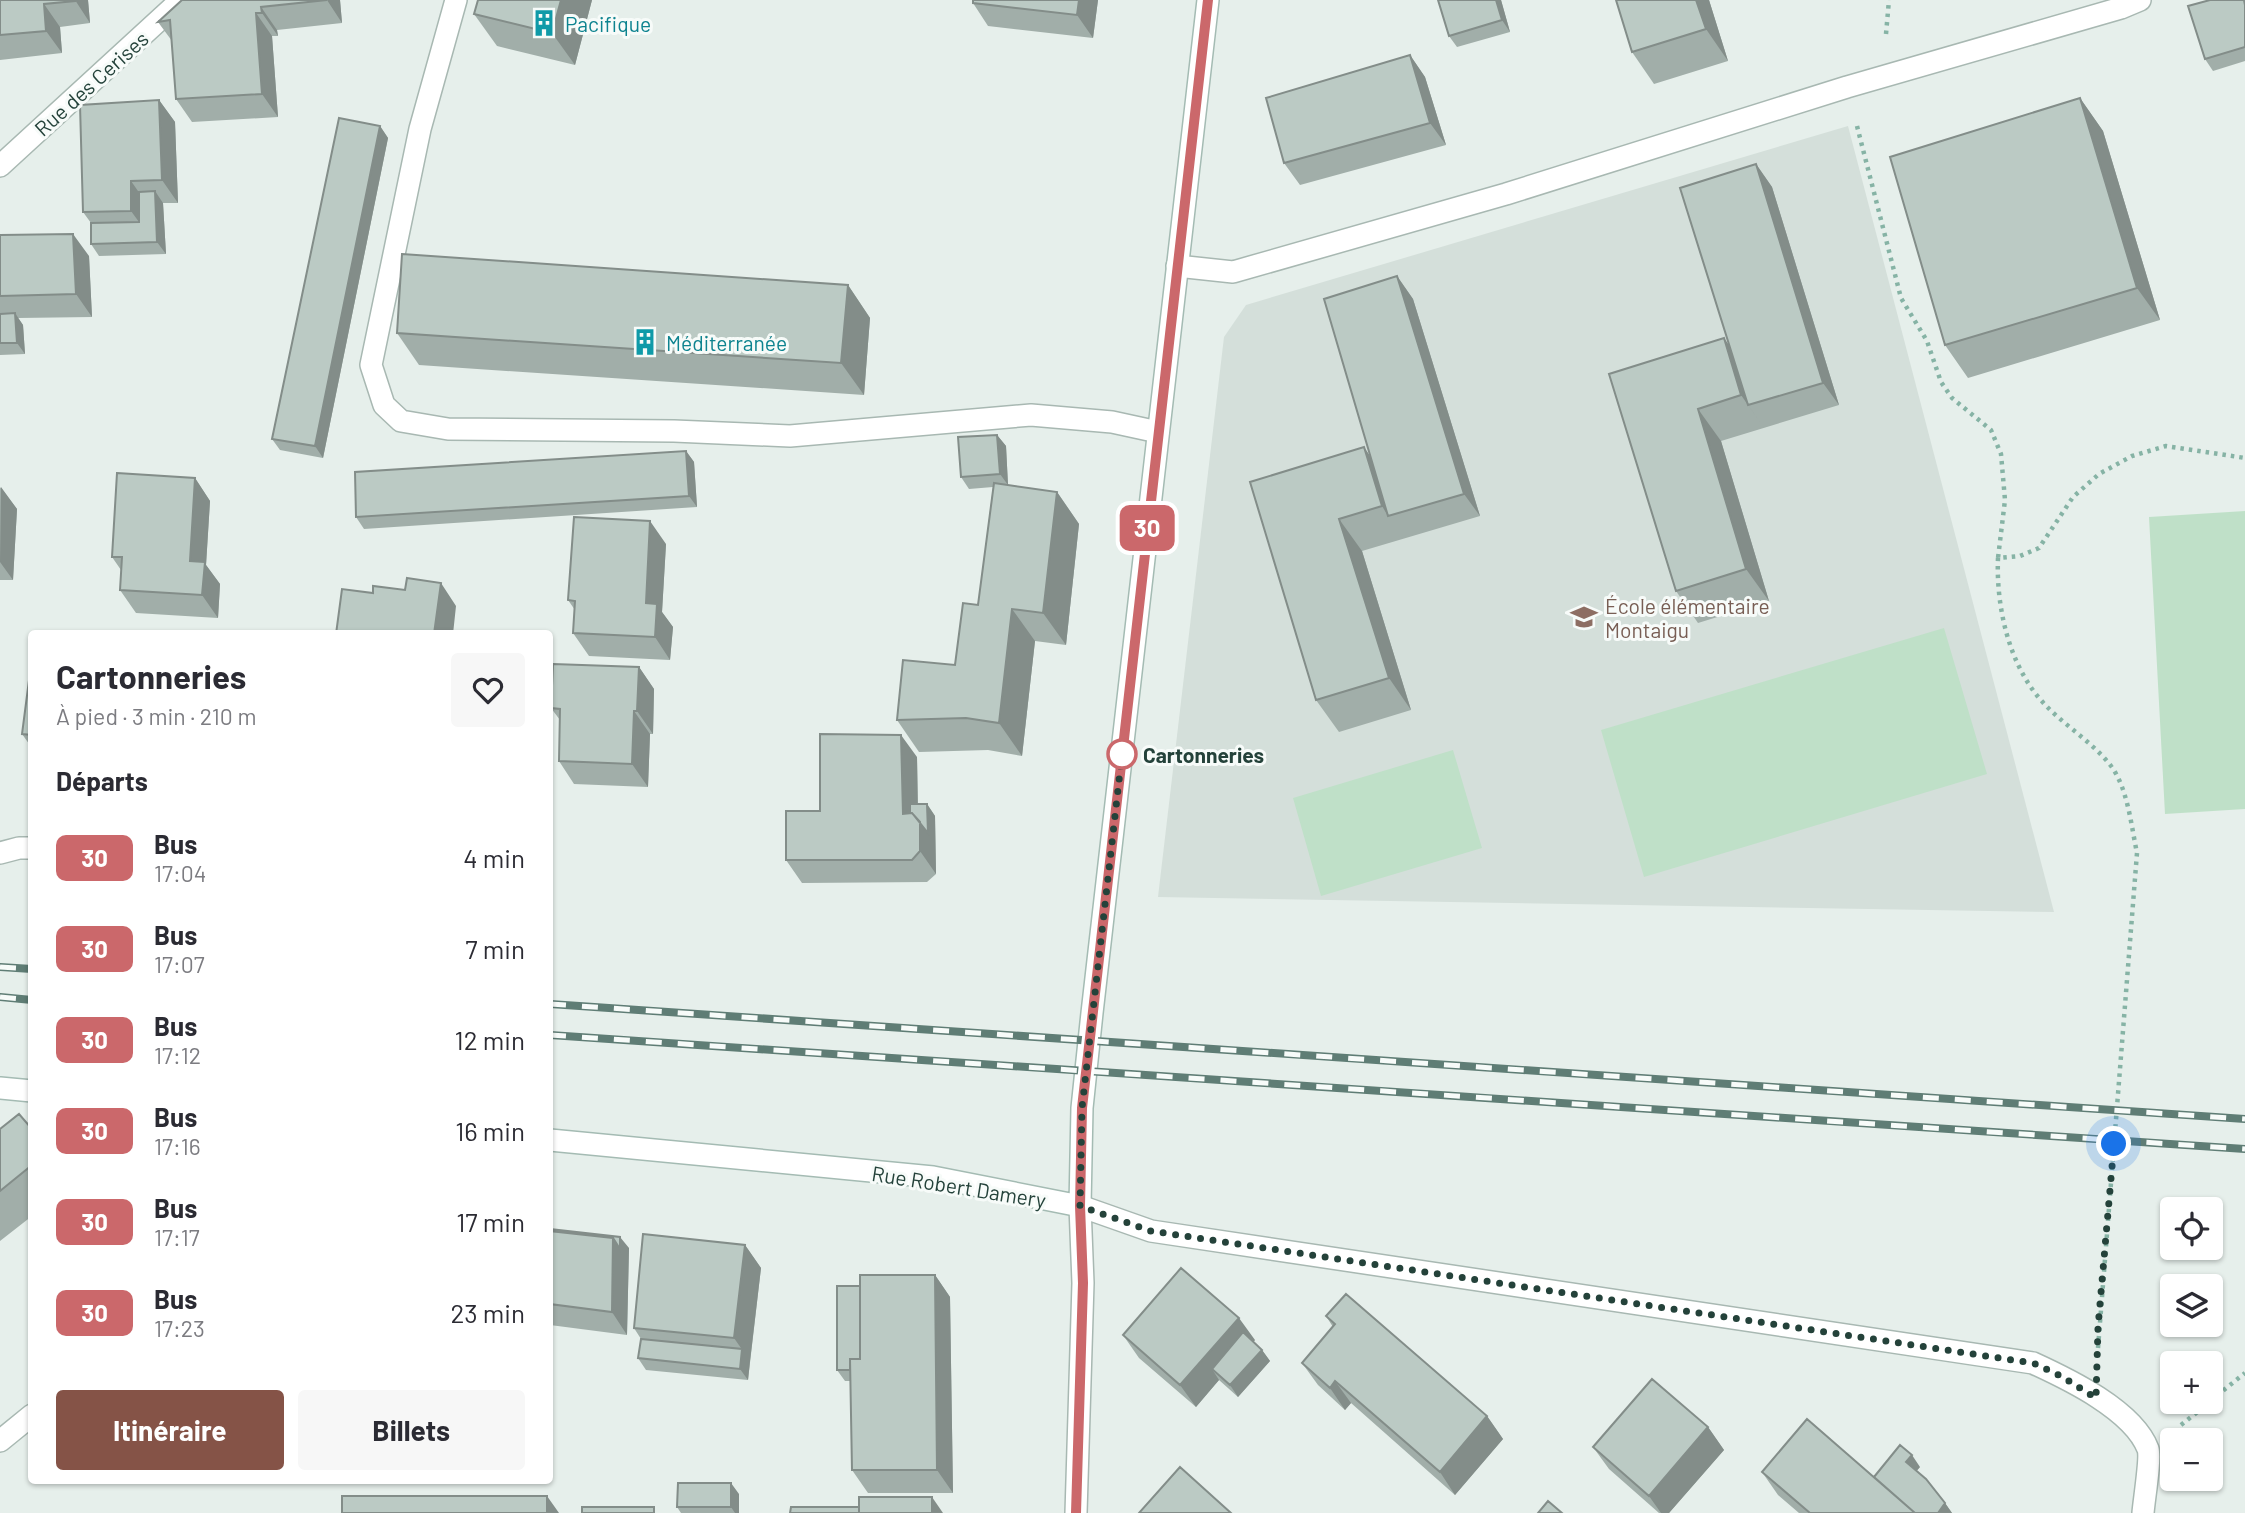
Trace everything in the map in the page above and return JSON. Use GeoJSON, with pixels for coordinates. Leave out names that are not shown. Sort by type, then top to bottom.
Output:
{"type":"FeatureCollection","features":[{"type":"Feature","properties":{"kind":"street","name":"Rue des Cerises"},"geometry":{"type":"LineString","coordinates":[[0,166],[181,0]]}},
{"type":"Feature","properties":{"kind":"street"},"geometry":{"type":"LineString","coordinates":[[456,0],[420,130],[371,365],[384,405],[401,421],[448,429],[674,431],[790,436],[1031,415],[1112,422],[1158,432]]}},
{"type":"Feature","properties":{"kind":"street"},"geometry":{"type":"LineString","coordinates":[[1076,1513],[1083,1283],[1080,1206],[1082,1108],[1208,0]]}},
{"type":"Feature","properties":{"kind":"street"},"geometry":{"type":"LineString","coordinates":[[1177,266],[1233,272],[1506,194],[1847,87],[2121,8],[2140,0]]}},
{"type":"Feature","properties":{"kind":"street"},"geometry":{"type":"LineString","coordinates":[[0,853],[28,848]]}},
{"type":"Feature","properties":{"kind":"street"},"geometry":{"type":"LineString","coordinates":[[0,1088],[28,1091]]}},
{"type":"Feature","properties":{"kind":"street","name":"Rue Robert Damery"},"geometry":{"type":"LineString","coordinates":[[553,1140],[933,1177],[1080,1206],[1151,1231],[2033,1363],[2061,1376],[2096,1398],[2134,1427],[2149,1451],[2143,1513]]}},
{"type":"Feature","properties":{"kind":"street"},"geometry":{"type":"LineString","coordinates":[[0,1441],[28,1418]]}},
{"type":"Feature","properties":{"kind":"path"},"geometry":{"type":"LineString","coordinates":[[1847,87],[1900,298],[1927,341],[1941,382],[1952,398],[1991,430],[2001,454],[2005,500],[1997,586],[2003,625],[2019,663],[2040,699],[2112,767],[2125,798],[2137,853],[2098,1327],[2096,1398]]}},
{"type":"Feature","properties":{"kind":"path"},"geometry":{"type":"LineString","coordinates":[[1998,558],[2020,556],[2039,548],[2073,497],[2099,474],[2132,456],[2166,446],[2245,458]]}},
{"type":"Feature","properties":{"kind":"path"},"geometry":{"type":"LineString","coordinates":[[2223,1391],[2245,1374]]}},
{"type":"Feature","properties":{"kind":"shaded area","name":"École élémentaire Montaigu"},"geometry":{"type":"Polygon","coordinates":[[[1848,126],[2054,912],[1158,897],[1224,337],[1246,305],[1848,126]]]}},
{"type":"Feature","properties":{"kind":"green space"},"geometry":{"type":"Polygon","coordinates":[[[2245,511],[2245,809],[2165,814],[2149,517],[2245,511]]]}},
{"type":"Feature","properties":{"kind":"green space"},"geometry":{"type":"Polygon","coordinates":[[[1944,628],[1987,774],[1644,877],[1601,730],[1944,628]]]}},
{"type":"Feature","properties":{"kind":"green space"},"geometry":{"type":"Polygon","coordinates":[[[1453,750],[1482,848],[1321,896],[1293,798],[1453,750]]]}},
{"type":"Feature","properties":{"kind":"building"},"geometry":{"type":"Polygon","coordinates":[[[0,0],[75,1],[44,4],[46,31],[0,35],[0,0]]]}},
{"type":"Feature","properties":{"kind":"building"},"geometry":{"type":"Polygon","coordinates":[[[182,0],[327,0],[261,7],[262,13],[256,13],[262,94],[176,99],[170,20],[158,22],[182,0]]]}},
{"type":"Feature","properties":{"kind":"building"},"geometry":{"type":"Polygon","coordinates":[[[478,0],[561,0],[552,33],[474,14],[478,0]]]}},
{"type":"Feature","properties":{"kind":"building"},"geometry":{"type":"Polygon","coordinates":[[[973,0],[1079,0],[1077,15],[973,3],[973,0]]]}},
{"type":"Feature","properties":{"kind":"building"},"geometry":{"type":"Polygon","coordinates":[[[1438,0],[1496,0],[1502,20],[1449,36],[1438,0]]]}},
{"type":"Feature","properties":{"kind":"building"},"geometry":{"type":"Polygon","coordinates":[[[1616,0],[1696,0],[1706,29],[1632,52],[1616,0]]]}},
{"type":"Feature","properties":{"kind":"building"},"geometry":{"type":"Polygon","coordinates":[[[2210,0],[2244,0],[2245,47],[2205,59],[2188,6],[2210,0]]]}},
{"type":"Feature","properties":{"kind":"building"},"geometry":{"type":"Polygon","coordinates":[[[1410,55],[1430,123],[1284,163],[1266,98],[1410,55]]]}},
{"type":"Feature","properties":{"kind":"building"},"geometry":{"type":"Polygon","coordinates":[[[2080,98],[2137,288],[1945,345],[1890,157],[2080,98]]]}},
{"type":"Feature","properties":{"kind":"building"},"geometry":{"type":"Polygon","coordinates":[[[159,100],[162,180],[131,181],[131,211],[83,212],[80,105],[159,100]]]}},
{"type":"Feature","properties":{"kind":"building"},"geometry":{"type":"Polygon","coordinates":[[[339,118],[380,126],[315,446],[272,439],[339,118]]]}},
{"type":"Feature","properties":{"kind":"building"},"geometry":{"type":"Polygon","coordinates":[[[1756,164],[1823,383],[1748,405],[1680,188],[1756,164]]]}},
{"type":"Feature","properties":{"kind":"building"},"geometry":{"type":"Polygon","coordinates":[[[155,191],[157,242],[91,244],[91,223],[139,222],[139,192],[155,191]]]}},
{"type":"Feature","properties":{"kind":"building"},"geometry":{"type":"Polygon","coordinates":[[[73,234],[76,294],[0,296],[0,235],[73,234]]]}},
{"type":"Feature","properties":{"kind":"building"},"geometry":{"type":"Polygon","coordinates":[[[402,254],[848,285],[841,363],[397,333],[402,254]]]}},
{"type":"Feature","properties":{"kind":"building"},"geometry":{"type":"Polygon","coordinates":[[[1397,276],[1464,494],[1388,516],[1324,299],[1397,276]]]}},
{"type":"Feature","properties":{"kind":"building"},"geometry":{"type":"Polygon","coordinates":[[[15,313],[17,343],[0,343],[0,314],[15,313]]]}},
{"type":"Feature","properties":{"kind":"building"},"geometry":{"type":"Polygon","coordinates":[[[1724,338],[1741,395],[1698,409],[1746,569],[1676,591],[1609,374],[1724,338]]]}},
{"type":"Feature","properties":{"kind":"building"},"geometry":{"type":"Polygon","coordinates":[[[997,435],[1000,474],[961,477],[958,437],[997,435]]]}},
{"type":"Feature","properties":{"kind":"building"},"geometry":{"type":"Polygon","coordinates":[[[1364,447],[1382,506],[1339,519],[1389,678],[1316,700],[1250,482],[1364,447]]]}},
{"type":"Feature","properties":{"kind":"building"},"geometry":{"type":"Polygon","coordinates":[[[686,451],[689,496],[356,517],[355,472],[686,451]]]}},
{"type":"Feature","properties":{"kind":"building"},"geometry":{"type":"Polygon","coordinates":[[[117,473],[195,478],[190,561],[205,562],[202,595],[120,590],[122,557],[112,557],[117,473]]]}},
{"type":"Feature","properties":{"kind":"building"},"geometry":{"type":"Polygon","coordinates":[[[994,483],[1057,492],[1043,613],[1012,609],[999,723],[966,718],[897,720],[903,660],[955,665],[963,603],[978,605],[994,483]]]}},
{"type":"Feature","properties":{"kind":"building"},"geometry":{"type":"Polygon","coordinates":[[[574,517],[650,521],[646,603],[657,604],[655,637],[573,633],[575,601],[568,600],[574,517]]]}},
{"type":"Feature","properties":{"kind":"building"},"geometry":{"type":"Polygon","coordinates":[[[407,578],[441,583],[435,630],[337,630],[342,589],[373,593],[373,586],[405,590],[407,578]]]}},
{"type":"Feature","properties":{"kind":"building"},"geometry":{"type":"Polygon","coordinates":[[[553,664],[639,667],[632,764],[559,761],[560,709],[553,708],[553,664]]]}},
{"type":"Feature","properties":{"kind":"building"},"geometry":{"type":"Polygon","coordinates":[[[28,688],[28,735],[22,734],[28,688]]]}},
{"type":"Feature","properties":{"kind":"building"},"geometry":{"type":"Polygon","coordinates":[[[820,734],[901,735],[903,814],[912,813],[920,822],[920,851],[912,860],[786,860],[786,811],[820,811],[820,734]]]}},
{"type":"Feature","properties":{"kind":"building"},"geometry":{"type":"Polygon","coordinates":[[[910,804],[927,804],[928,833],[910,813],[910,804]]]}},
{"type":"Feature","properties":{"kind":"building"},"geometry":{"type":"Polygon","coordinates":[[[19,1114],[28,1124],[28,1168],[0,1191],[0,1129],[19,1114]]]}},
{"type":"Feature","properties":{"kind":"building"},"geometry":{"type":"Polygon","coordinates":[[[553,1229],[620,1237],[620,1249],[613,1238],[553,1229]]]}},
{"type":"Feature","properties":{"kind":"building"},"geometry":{"type":"Polygon","coordinates":[[[553,1231],[613,1238],[612,1312],[553,1304],[553,1231]]]}},
{"type":"Feature","properties":{"kind":"building"},"geometry":{"type":"Polygon","coordinates":[[[643,1234],[745,1245],[734,1338],[634,1328],[643,1234]]]}},
{"type":"Feature","properties":{"kind":"building"},"geometry":{"type":"Polygon","coordinates":[[[1181,1268],[1239,1318],[1180,1385],[1123,1335],[1181,1268]]]}},
{"type":"Feature","properties":{"kind":"building"},"geometry":{"type":"Polygon","coordinates":[[[860,1275],[935,1275],[937,1470],[852,1470],[850,1359],[860,1359],[860,1275]]]}},
{"type":"Feature","properties":{"kind":"building"},"geometry":{"type":"Polygon","coordinates":[[[837,1286],[860,1286],[860,1359],[850,1359],[850,1370],[837,1370],[837,1286]]]}},
{"type":"Feature","properties":{"kind":"building"},"geometry":{"type":"Polygon","coordinates":[[[1346,1294],[1487,1416],[1440,1472],[1335,1381],[1330,1388],[1302,1363],[1335,1324],[1326,1316],[1346,1294]]]}},
{"type":"Feature","properties":{"kind":"building"},"geometry":{"type":"Polygon","coordinates":[[[1243,1332],[1262,1350],[1230,1385],[1212,1369],[1243,1332]]]}},
{"type":"Feature","properties":{"kind":"building"},"geometry":{"type":"Polygon","coordinates":[[[641,1339],[742,1349],[740,1369],[638,1358],[641,1339]]]}},
{"type":"Feature","properties":{"kind":"building"},"geometry":{"type":"Polygon","coordinates":[[[1652,1379],[1708,1427],[1649,1496],[1593,1447],[1652,1379]]]}},
{"type":"Feature","properties":{"kind":"building"},"geometry":{"type":"Polygon","coordinates":[[[1807,1419],[1915,1513],[1810,1513],[1762,1472],[1807,1419]]]}},
{"type":"Feature","properties":{"kind":"building"},"geometry":{"type":"Polygon","coordinates":[[[1900,1445],[1912,1455],[1906,1462],[1926,1479],[1945,1503],[1938,1513],[1915,1513],[1874,1477],[1900,1445]]]}},
{"type":"Feature","properties":{"kind":"building"},"geometry":{"type":"Polygon","coordinates":[[[1180,1467],[1231,1513],[1139,1513],[1180,1467]]]}},
{"type":"Feature","properties":{"kind":"building"},"geometry":{"type":"Polygon","coordinates":[[[678,1483],[731,1483],[731,1507],[677,1507],[678,1483]]]}},
{"type":"Feature","properties":{"kind":"building"},"geometry":{"type":"Polygon","coordinates":[[[342,1496],[547,1496],[547,1513],[342,1513],[342,1496]]]}},
{"type":"Feature","properties":{"kind":"building"},"geometry":{"type":"Polygon","coordinates":[[[859,1497],[932,1497],[932,1513],[859,1513],[859,1497]]]}},
{"type":"Feature","properties":{"kind":"building"},"geometry":{"type":"Polygon","coordinates":[[[1548,1501],[1562,1513],[1538,1513],[1548,1501]]]}},
{"type":"Feature","properties":{"kind":"building"},"geometry":{"type":"Polygon","coordinates":[[[582,1507],[654,1507],[654,1513],[582,1513],[582,1507]]]}},
{"type":"Feature","properties":{"kind":"building"},"geometry":{"type":"Polygon","coordinates":[[[791,1507],[859,1507],[859,1513],[790,1513],[791,1507]]]}},
{"type":"Feature","properties":{"kind":"railway"},"geometry":{"type":"LineString","coordinates":[[0,967],[28,969]]}},
{"type":"Feature","properties":{"kind":"railway"},"geometry":{"type":"LineString","coordinates":[[0,997],[28,1000]]}},
{"type":"Feature","properties":{"kind":"railway"},"geometry":{"type":"LineString","coordinates":[[553,1004],[2245,1119]]}},
{"type":"Feature","properties":{"kind":"railway"},"geometry":{"type":"LineString","coordinates":[[553,1035],[2245,1149]]}},
{"type":"Feature","properties":{"kind":"bus line","name":"30"},"geometry":{"type":"LineString","coordinates":[[1076,1513],[1083,1283],[1080,1206],[1082,1108],[1208,0]]}},
{"type":"Feature","properties":{"kind":"place","name":"Pacifique"},"geometry":{"type":"Point","coordinates":[544,23]}},
{"type":"Feature","properties":{"kind":"place","name":"Méditerranée"},"geometry":{"type":"Point","coordinates":[645,342]}},
{"type":"Feature","properties":{"kind":"place","name":"École élémentaire Montaigu"},"geometry":{"type":"Point","coordinates":[1584,617]}},
{"type":"Feature","properties":{"kind":"place","name":"Cartonneries"},"geometry":{"type":"Point","coordinates":[1122,754]}},
{"type":"Feature","properties":{"kind":"route"},"geometry":{"type":"LineString","coordinates":[[1122,754],[1082,1108],[1080,1206],[1151,1231],[2033,1363],[2061,1376],[2096,1398],[2098,1327],[2114,1144]]}}]}
